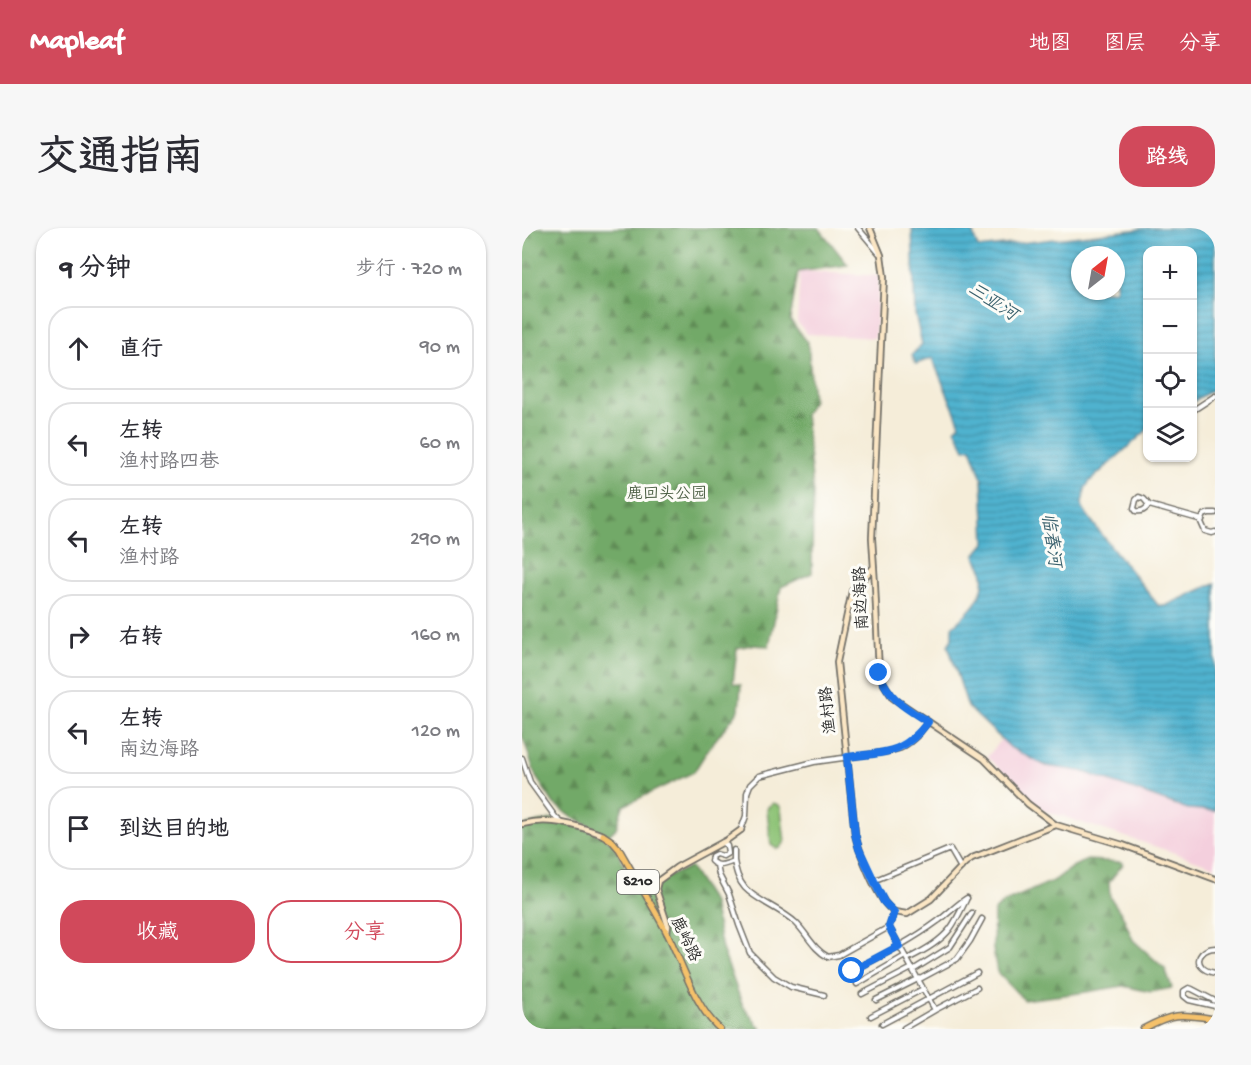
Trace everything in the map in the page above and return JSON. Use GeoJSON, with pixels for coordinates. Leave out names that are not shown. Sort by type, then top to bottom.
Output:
{"type":"FeatureCollection","features":[{"type":"Feature","properties":{"kind":"main road","name":"南边海路"},"geometry":{"type":"LineString","coordinates":[[870,228],[882,255],[884,277],[872,538],[879,673],[884,684],[893,698],[984,759],[1028,804],[1056,825],[1123,845],[1215,879]]}},
{"type":"Feature","properties":{"kind":"main road","name":"渔村路"},"geometry":{"type":"LineString","coordinates":[[873,568],[852,591],[837,662],[855,834],[873,881],[884,902],[894,912]]}},
{"type":"Feature","properties":{"kind":"main road"},"geometry":{"type":"LineString","coordinates":[[522,824],[561,822],[581,826],[603,835]]}},
{"type":"Feature","properties":{"kind":"main road"},"geometry":{"type":"LineString","coordinates":[[894,912],[907,914],[932,899],[972,858],[1056,825]]}},
{"type":"Feature","properties":{"kind":"main road"},"geometry":{"type":"LineString","coordinates":[[667,933],[668,926],[656,889],[658,881],[677,867],[741,830]]}},
{"type":"Feature","properties":{"kind":"main road","name":"鹿岭路"},"geometry":{"type":"LineString","coordinates":[[603,835],[619,849],[667,933],[700,1004],[720,1029]]}},
{"type":"Feature","properties":{"kind":"main road"},"geometry":{"type":"LineString","coordinates":[[1143,1029],[1161,1019],[1185,1014],[1215,1019]]}},
{"type":"Feature","properties":{"kind":"street"},"geometry":{"type":"LineString","coordinates":[[858,228],[882,255]]}},
{"type":"Feature","properties":{"kind":"street"},"geometry":{"type":"LineString","coordinates":[[1197,408],[1215,396]]}},
{"type":"Feature","properties":{"kind":"street"},"geometry":{"type":"LineString","coordinates":[[1149,505],[1202,520]]}},
{"type":"Feature","properties":{"kind":"street"},"geometry":{"type":"LineString","coordinates":[[1215,505],[1214,513],[1204,515],[1202,527],[1205,531],[1215,531]]}},
{"type":"Feature","properties":{"kind":"street"},"geometry":{"type":"LineString","coordinates":[[741,830],[746,816],[747,793],[750,785],[759,776],[814,762],[901,748],[918,735],[928,722]]}},
{"type":"Feature","properties":{"kind":"street"},"geometry":{"type":"LineString","coordinates":[[522,758],[530,782],[561,822]]}},
{"type":"Feature","properties":{"kind":"street"},"geometry":{"type":"LineString","coordinates":[[723,842],[727,846],[728,853],[723,856],[716,854],[712,856],[711,861],[723,866],[734,861]]}},
{"type":"Feature","properties":{"kind":"street"},"geometry":{"type":"LineString","coordinates":[[873,881],[950,849],[960,868]]}},
{"type":"Feature","properties":{"kind":"street"},"geometry":{"type":"LineString","coordinates":[[734,850],[737,875],[746,889],[791,919],[818,951],[828,957],[839,955],[889,927],[894,912]]}},
{"type":"Feature","properties":{"kind":"street"},"geometry":{"type":"LineString","coordinates":[[717,865],[750,953],[774,977],[791,987],[824,995]]}},
{"type":"Feature","properties":{"kind":"street"},"geometry":{"type":"LineString","coordinates":[[852,971],[899,946],[938,921],[967,898],[950,929],[942,937],[922,952],[906,957],[857,984]]}},
{"type":"Feature","properties":{"kind":"street"},"geometry":{"type":"LineString","coordinates":[[862,994],[950,947],[972,913]]}},
{"type":"Feature","properties":{"kind":"street"},"geometry":{"type":"LineString","coordinates":[[876,1000],[957,959],[982,919]]}},
{"type":"Feature","properties":{"kind":"street"},"geometry":{"type":"LineString","coordinates":[[889,927],[935,1010]]}},
{"type":"Feature","properties":{"kind":"street"},"geometry":{"type":"LineString","coordinates":[[1215,948],[1204,950],[1199,957],[1199,963],[1203,969],[1215,973]]}},
{"type":"Feature","properties":{"kind":"street"},"geometry":{"type":"LineString","coordinates":[[882,1024],[977,973]]}},
{"type":"Feature","properties":{"kind":"street"},"geometry":{"type":"LineString","coordinates":[[905,1029],[977,988]]}},
{"type":"Feature","properties":{"kind":"street"},"geometry":{"type":"LineString","coordinates":[[1215,1000],[1189,988],[1184,991],[1189,1000],[1215,1006]]}},
{"type":"Feature","properties":{"kind":"street"},"geometry":{"type":"LineString","coordinates":[[871,1016],[923,989]]}},
{"type":"Feature","properties":{"kind":"shaded area"},"geometry":{"type":"Polygon","coordinates":[[[800,271],[879,276],[875,338],[807,334],[797,322],[800,271]]]}},
{"type":"Feature","properties":{"kind":"shaded area"},"geometry":{"type":"Polygon","coordinates":[[[1003,738],[1038,758],[1181,803],[1215,810],[1215,867],[1043,810],[987,757],[1003,738]]]}},
{"type":"Feature","properties":{"kind":"green space","name":"鹿回头公园"},"geometry":{"type":"Polygon","coordinates":[[[522,228],[819,228],[848,265],[798,272],[790,320],[808,343],[813,400],[805,414],[813,489],[812,573],[781,587],[769,646],[751,645],[737,648],[733,683],[741,685],[739,710],[709,748],[694,772],[623,806],[616,828],[609,835],[575,819],[554,804],[536,777],[522,735],[522,228]]]}},
{"type":"Feature","properties":{"kind":"green space"},"geometry":{"type":"Polygon","coordinates":[[[773,803],[779,805],[781,809],[785,842],[777,849],[771,845],[767,810],[773,803]]]}},
{"type":"Feature","properties":{"kind":"green space"},"geometry":{"type":"Polygon","coordinates":[[[552,819],[595,832],[614,844],[636,891],[690,867],[713,903],[722,949],[743,1006],[761,1029],[522,1029],[522,826],[552,819]]]}},
{"type":"Feature","properties":{"kind":"green space"},"geometry":{"type":"Polygon","coordinates":[[[1087,860],[1123,864],[1109,882],[1110,897],[1123,916],[1133,940],[1165,969],[1172,988],[1151,992],[1123,986],[1024,1000],[997,972],[993,949],[994,911],[1005,902],[1055,880],[1072,867],[1087,860]]]}},
{"type":"Feature","properties":{"kind":"water"},"geometry":{"type":"Polygon","coordinates":[[[912,228],[971,228],[978,248],[1150,228],[1215,228],[1215,388],[1197,399],[1197,246],[1143,246],[1143,434],[1089,482],[1082,503],[1083,509],[1099,531],[1158,605],[1165,606],[1215,583],[1215,811],[1188,809],[1081,771],[1046,766],[1011,748],[968,707],[948,645],[952,639],[952,627],[977,601],[983,585],[981,567],[975,555],[985,543],[982,479],[971,448],[965,449],[955,429],[960,424],[932,358],[916,364],[912,355],[922,344],[915,314],[912,228]]]}},
{"type":"Feature","properties":{"kind":"route"},"geometry":{"type":"LineString","coordinates":[[852,971],[899,946],[889,927],[894,912],[884,902],[859,849],[855,834],[847,757],[901,748],[918,735],[928,722],[893,698],[879,673]]}},
{"type":"Feature","properties":{"kind":"water label","name":"三亚河"},"geometry":{"type":"Point","coordinates":[992,303]}},
{"type":"Feature","properties":{"kind":"water label","name":"临春河"},"geometry":{"type":"Point","coordinates":[1050,540]}}]}
